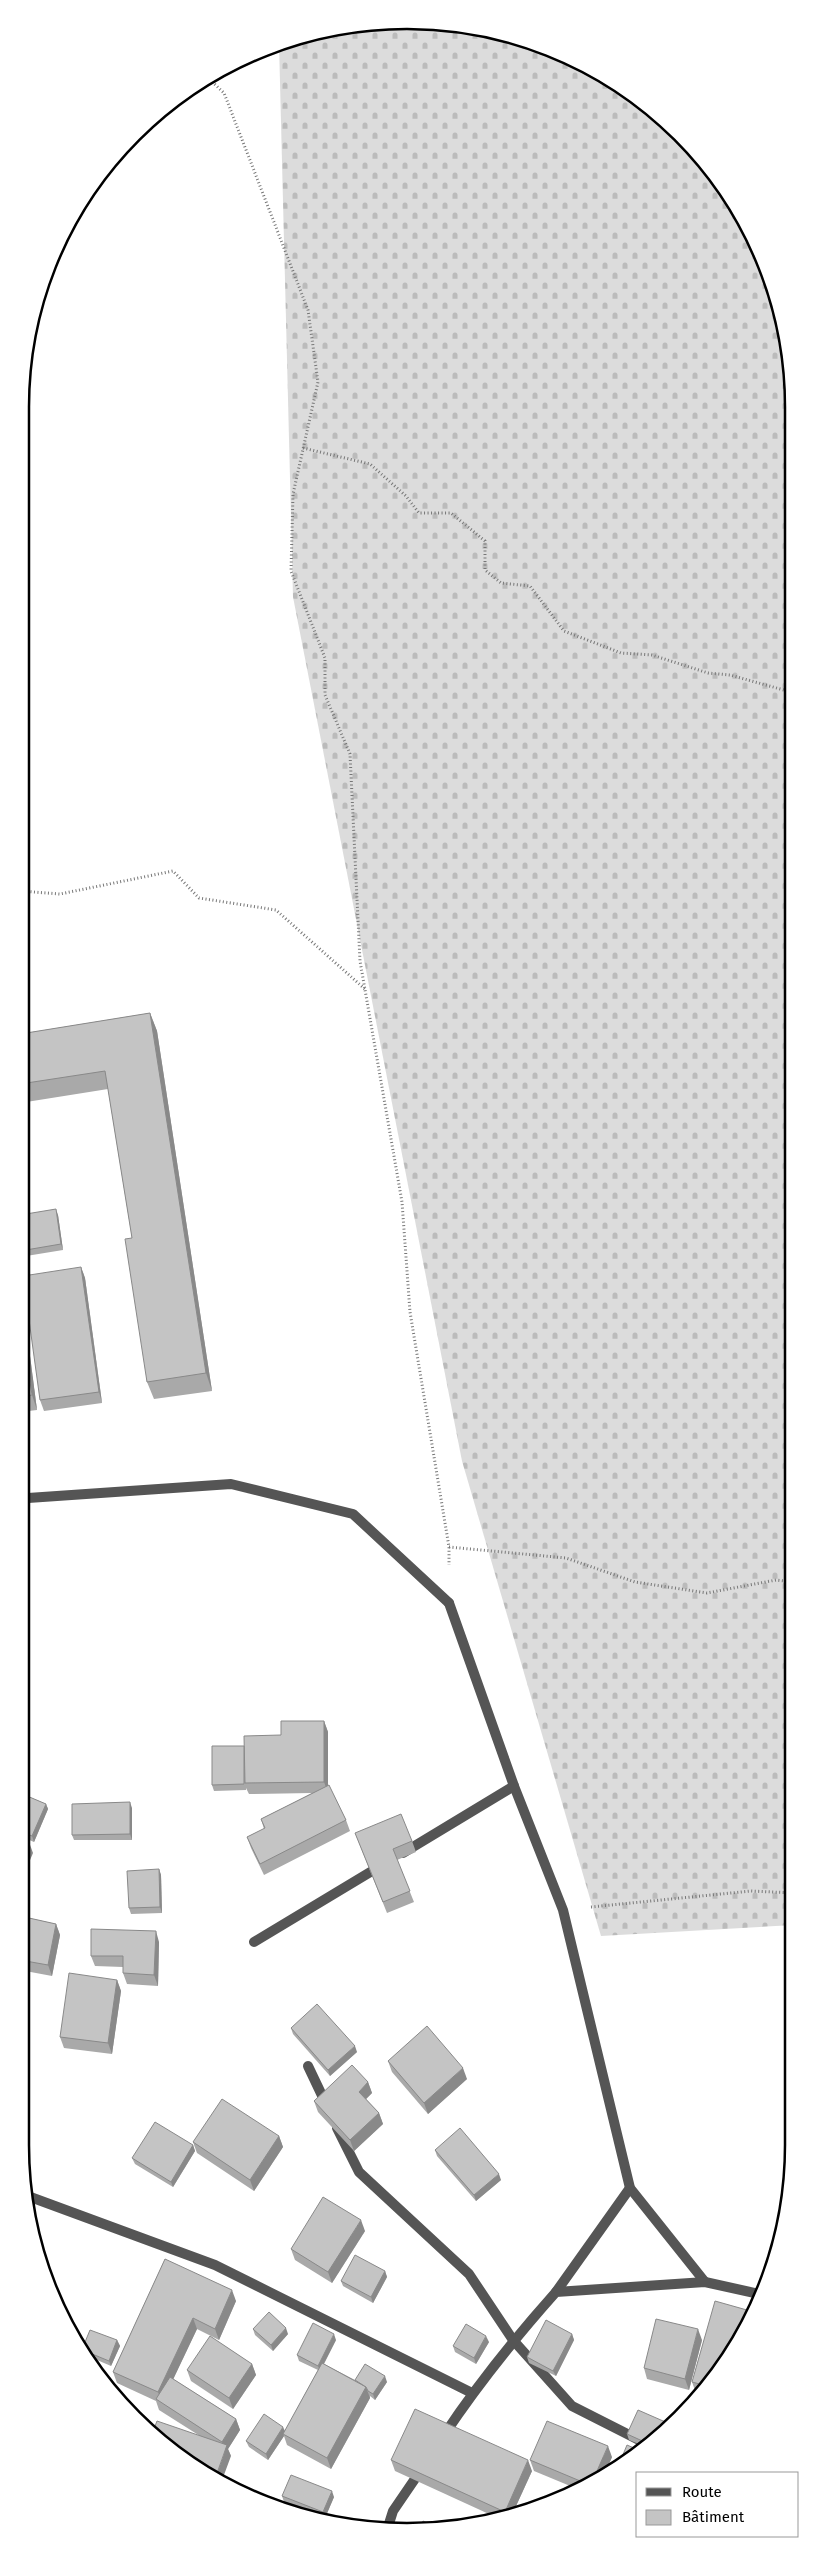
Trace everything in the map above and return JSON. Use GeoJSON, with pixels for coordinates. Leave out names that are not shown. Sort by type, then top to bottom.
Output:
{"type":"FeatureCollection","features":[{"type":"Feature","properties":{"kind":"street"},"geometry":{"type":"LineString","coordinates":[[29,1498],[231,1484],[353,1514],[449,1603],[514,1786],[563,1910],[630,2188],[705,2282]]}},
{"type":"Feature","properties":{"kind":"street"},"geometry":{"type":"LineString","coordinates":[[254,1942],[514,1786]]}},
{"type":"Feature","properties":{"kind":"street"},"geometry":{"type":"LineString","coordinates":[[308,2066],[359,2172],[469,2274],[513,2340],[572,2406],[642,2441]]}},
{"type":"Feature","properties":{"kind":"street"},"geometry":{"type":"LineString","coordinates":[[440,2440],[472,2393],[513,2340],[556,2292],[630,2188]]}},
{"type":"Feature","properties":{"kind":"street"},"geometry":{"type":"LineString","coordinates":[[33,2198],[215,2264],[472,2393]]}},
{"type":"Feature","properties":{"kind":"street"},"geometry":{"type":"LineString","coordinates":[[556,2292],[705,2282],[755,2293]]}},
{"type":"Feature","properties":{"kind":"street"},"geometry":{"type":"LineString","coordinates":[[389,2522],[393,2511],[424,2464]]}},
{"type":"Feature","properties":{"kind":"path"},"geometry":{"type":"LineString","coordinates":[[213,82],[224,93],[308,310],[318,382],[293,494],[291,571],[325,658],[325,695],[350,754],[360,960],[402,1202],[410,1312],[449,1547],[449,1603]]}},
{"type":"Feature","properties":{"kind":"path"},"geometry":{"type":"LineString","coordinates":[[303,448],[370,464],[406,496],[419,513],[451,513],[485,542],[485,570],[502,582],[530,586],[564,631],[621,653],[652,655],[708,673],[730,675],[785,690]]}},
{"type":"Feature","properties":{"kind":"path"},"geometry":{"type":"LineString","coordinates":[[29,892],[60,894],[173,871],[199,898],[276,910],[366,990]]}},
{"type":"Feature","properties":{"kind":"path"},"geometry":{"type":"LineString","coordinates":[[449,1547],[566,1558],[635,1582],[707,1593],[776,1580],[785,1581]]}},
{"type":"Feature","properties":{"kind":"path"},"geometry":{"type":"LineString","coordinates":[[563,1910],[751,1891],[785,1893]]}},
{"type":"Feature","properties":{"kind":"green space"},"geometry":{"type":"Polygon","coordinates":[[[407,29],[456,32],[481,36],[529,49],[596,79],[617,92],[656,123],[691,158],[722,197],[746,240],[765,285],[778,333],[782,358],[785,407],[785,1926],[601,1936],[462,1461],[293,597],[279,51],[333,36],[358,32],[407,29]]]}},
{"type":"Feature","properties":{"kind":"building"},"geometry":{"type":"Polygon","coordinates":[[[150,1013],[206,1373],[147,1382],[125,1239],[132,1238],[105,1071],[29,1083],[29,1033],[150,1013]]]}},
{"type":"Feature","properties":{"kind":"building"},"geometry":{"type":"Polygon","coordinates":[[[56,1209],[61,1244],[29,1249],[29,1214],[56,1209]]]}},
{"type":"Feature","properties":{"kind":"building"},"geometry":{"type":"Polygon","coordinates":[[[81,1267],[99,1392],[40,1400],[29,1320],[29,1275],[81,1267]]]}},
{"type":"Feature","properties":{"kind":"building"},"geometry":{"type":"Polygon","coordinates":[[[29,1375],[32,1395],[29,1396],[29,1375]]]}},
{"type":"Feature","properties":{"kind":"building"},"geometry":{"type":"Polygon","coordinates":[[[281,1721],[324,1721],[324,1782],[245,1783],[244,1736],[281,1735],[281,1721]]]}},
{"type":"Feature","properties":{"kind":"building"},"geometry":{"type":"Polygon","coordinates":[[[212,1746],[244,1746],[244,1784],[212,1785],[212,1746]]]}},
{"type":"Feature","properties":{"kind":"building"},"geometry":{"type":"Polygon","coordinates":[[[329,1785],[346,1820],[260,1864],[247,1837],[265,1828],[261,1819],[329,1785]]]}},
{"type":"Feature","properties":{"kind":"building"},"geometry":{"type":"Polygon","coordinates":[[[29,1797],[46,1804],[32,1836],[29,1835],[29,1797]]]}},
{"type":"Feature","properties":{"kind":"building"},"geometry":{"type":"Polygon","coordinates":[[[130,1802],[130,1834],[72,1835],[72,1804],[130,1802]]]}},
{"type":"Feature","properties":{"kind":"building"},"geometry":{"type":"Polygon","coordinates":[[[401,1814],[412,1841],[393,1849],[410,1891],[383,1902],[355,1833],[401,1814]]]}},
{"type":"Feature","properties":{"kind":"building"},"geometry":{"type":"Polygon","coordinates":[[[159,1869],[160,1907],[129,1908],[127,1871],[159,1869]]]}},
{"type":"Feature","properties":{"kind":"building"},"geometry":{"type":"Polygon","coordinates":[[[29,1918],[56,1924],[48,1965],[29,1962],[29,1918]]]}},
{"type":"Feature","properties":{"kind":"building"},"geometry":{"type":"Polygon","coordinates":[[[91,1929],[156,1931],[154,1975],[123,1973],[123,1956],[91,1956],[91,1929]]]}},
{"type":"Feature","properties":{"kind":"building"},"geometry":{"type":"Polygon","coordinates":[[[69,1973],[117,1980],[108,2043],[60,2037],[69,1973]]]}},
{"type":"Feature","properties":{"kind":"building"},"geometry":{"type":"Polygon","coordinates":[[[317,2004],[355,2046],[328,2070],[291,2028],[317,2004]]]}},
{"type":"Feature","properties":{"kind":"building"},"geometry":{"type":"Polygon","coordinates":[[[427,2026],[463,2068],[424,2103],[388,2061],[427,2026]]]}},
{"type":"Feature","properties":{"kind":"building"},"geometry":{"type":"Polygon","coordinates":[[[352,2065],[368,2082],[359,2092],[379,2113],[350,2140],[314,2101],[352,2065]]]}},
{"type":"Feature","properties":{"kind":"building"},"geometry":{"type":"Polygon","coordinates":[[[222,2099],[279,2136],[250,2180],[193,2142],[222,2099]]]}},
{"type":"Feature","properties":{"kind":"building"},"geometry":{"type":"Polygon","coordinates":[[[155,2122],[193,2145],[171,2182],[132,2158],[155,2122]]]}},
{"type":"Feature","properties":{"kind":"building"},"geometry":{"type":"Polygon","coordinates":[[[460,2128],[499,2174],[474,2195],[435,2150],[460,2128]]]}},
{"type":"Feature","properties":{"kind":"building"},"geometry":{"type":"Polygon","coordinates":[[[323,2197],[361,2220],[328,2272],[291,2249],[323,2197]]]}},
{"type":"Feature","properties":{"kind":"building"},"geometry":{"type":"Polygon","coordinates":[[[355,2255],[385,2271],[371,2297],[341,2281],[355,2255]]]}},
{"type":"Feature","properties":{"kind":"building"},"geometry":{"type":"Polygon","coordinates":[[[165,2259],[232,2290],[215,2329],[193,2318],[158,2392],[113,2372],[165,2259]]]}},
{"type":"Feature","properties":{"kind":"building"},"geometry":{"type":"Polygon","coordinates":[[[715,2301],[747,2310],[735,2334],[707,2375],[699,2384],[692,2382],[715,2301]]]}},
{"type":"Feature","properties":{"kind":"building"},"geometry":{"type":"Polygon","coordinates":[[[269,2312],[286,2328],[271,2345],[253,2329],[269,2312]]]}},
{"type":"Feature","properties":{"kind":"building"},"geometry":{"type":"Polygon","coordinates":[[[656,2319],[698,2329],[685,2379],[644,2368],[656,2319]]]}},
{"type":"Feature","properties":{"kind":"building"},"geometry":{"type":"Polygon","coordinates":[[[546,2320],[572,2334],[553,2371],[527,2357],[546,2320]]]}},
{"type":"Feature","properties":{"kind":"building"},"geometry":{"type":"Polygon","coordinates":[[[313,2323],[334,2334],[318,2366],[297,2355],[313,2323]]]}},
{"type":"Feature","properties":{"kind":"building"},"geometry":{"type":"Polygon","coordinates":[[[466,2324],[486,2336],[474,2358],[453,2346],[466,2324]]]}},
{"type":"Feature","properties":{"kind":"building"},"geometry":{"type":"Polygon","coordinates":[[[90,2330],[117,2340],[109,2361],[91,2354],[85,2343],[90,2330]]]}},
{"type":"Feature","properties":{"kind":"building"},"geometry":{"type":"Polygon","coordinates":[[[210,2336],[252,2364],[229,2398],[187,2370],[210,2336]]]}},
{"type":"Feature","properties":{"kind":"building"},"geometry":{"type":"Polygon","coordinates":[[[322,2363],[366,2387],[327,2458],[283,2434],[322,2363]]]}},
{"type":"Feature","properties":{"kind":"building"},"geometry":{"type":"Polygon","coordinates":[[[365,2364],[385,2376],[373,2394],[355,2380],[365,2364]]]}},
{"type":"Feature","properties":{"kind":"building"},"geometry":{"type":"Polygon","coordinates":[[[170,2377],[236,2419],[222,2442],[156,2399],[170,2377]]]}},
{"type":"Feature","properties":{"kind":"building"},"geometry":{"type":"Polygon","coordinates":[[[415,2409],[528,2460],[506,2510],[502,2511],[391,2460],[415,2409]]]}},
{"type":"Feature","properties":{"kind":"building"},"geometry":{"type":"Polygon","coordinates":[[[638,2410],[664,2421],[642,2441],[627,2434],[638,2410]]]}},
{"type":"Feature","properties":{"kind":"building"},"geometry":{"type":"Polygon","coordinates":[[[264,2414],[283,2427],[266,2454],[246,2441],[264,2414]]]}},
{"type":"Feature","properties":{"kind":"building"},"geometry":{"type":"Polygon","coordinates":[[[157,2421],[227,2445],[217,2473],[197,2460],[155,2426],[157,2421]]]}},
{"type":"Feature","properties":{"kind":"building"},"geometry":{"type":"Polygon","coordinates":[[[547,2421],[608,2446],[596,2473],[580,2481],[530,2460],[547,2421]]]}},
{"type":"Feature","properties":{"kind":"building"},"geometry":{"type":"Polygon","coordinates":[[[627,2445],[633,2448],[622,2456],[627,2445]]]}},
{"type":"Feature","properties":{"kind":"building"},"geometry":{"type":"Polygon","coordinates":[[[291,2475],[332,2491],[323,2512],[282,2496],[291,2475]]]}}]}
